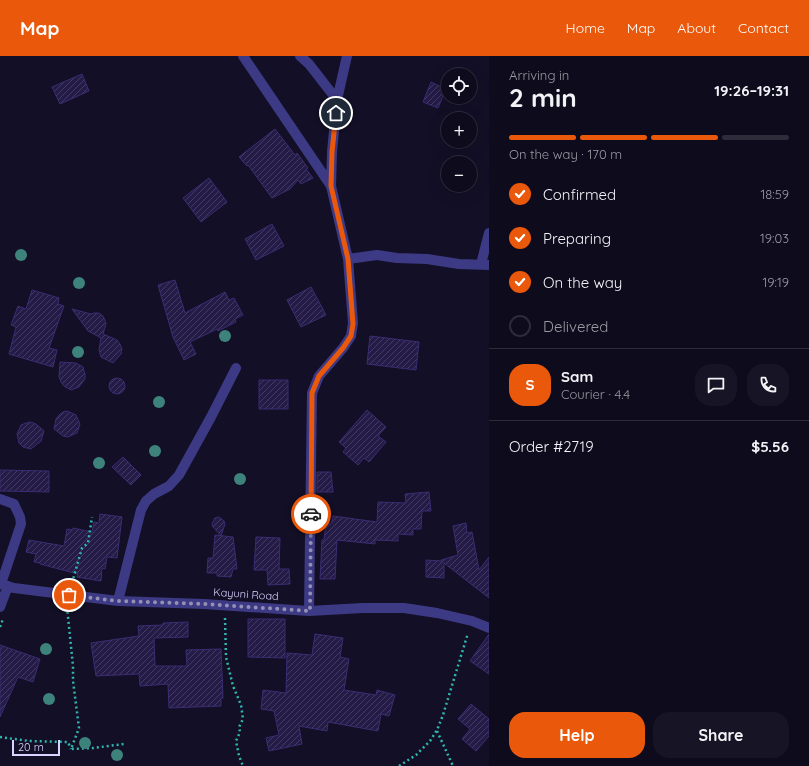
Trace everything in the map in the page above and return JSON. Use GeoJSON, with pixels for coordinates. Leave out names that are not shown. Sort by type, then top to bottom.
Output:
{"type":"FeatureCollection","features":[{"type":"Feature","properties":{"kind":"street"},"geometry":{"type":"LineString","coordinates":[[243,56],[331,186]]}},
{"type":"Feature","properties":{"kind":"street"},"geometry":{"type":"LineString","coordinates":[[300,56],[337,100]]}},
{"type":"Feature","properties":{"kind":"street"},"geometry":{"type":"LineString","coordinates":[[310,611],[312,393],[319,376],[343,348],[351,336],[353,324],[348,259],[331,186],[332,152],[337,100],[347,56]]}},
{"type":"Feature","properties":{"kind":"street"},"geometry":{"type":"LineString","coordinates":[[348,259],[377,255],[397,258],[426,259],[459,264],[485,265],[489,233]]}},
{"type":"Feature","properties":{"kind":"street"},"geometry":{"type":"LineString","coordinates":[[118,601],[141,510],[146,500],[169,486],[178,475],[236,368]]}},
{"type":"Feature","properties":{"kind":"street"},"geometry":{"type":"LineString","coordinates":[[0,499],[14,504],[20,517],[21,524],[3,585],[0,608]]}},
{"type":"Feature","properties":{"kind":"street","name":"Kayuni Road"},"geometry":{"type":"LineString","coordinates":[[3,585],[14,588],[118,601],[223,605],[310,611],[363,608],[404,608],[437,613],[472,621],[489,628]]}},
{"type":"Feature","properties":{"kind":"path"},"geometry":{"type":"LineString","coordinates":[[71,749],[79,728],[73,681],[67,595],[82,548],[88,543],[92,517]]}},
{"type":"Feature","properties":{"kind":"path"},"geometry":{"type":"LineString","coordinates":[[223,605],[226,629],[226,657],[233,686],[241,705],[243,719],[239,727],[240,732],[236,742],[238,756],[243,766]]}},
{"type":"Feature","properties":{"kind":"path"},"geometry":{"type":"LineString","coordinates":[[399,766],[416,755],[430,741],[437,730],[443,716],[472,621]]}},
{"type":"Feature","properties":{"kind":"path"},"geometry":{"type":"LineString","coordinates":[[437,730],[453,766]]}},
{"type":"Feature","properties":{"kind":"path"},"geometry":{"type":"LineString","coordinates":[[0,737],[29,741],[68,742],[71,749]]}},
{"type":"Feature","properties":{"kind":"path"},"geometry":{"type":"LineString","coordinates":[[71,749],[124,744]]}},
{"type":"Feature","properties":{"kind":"building"},"geometry":{"type":"Polygon","coordinates":[[[82,74],[89,91],[60,104],[52,87],[82,74]]]}},
{"type":"Feature","properties":{"kind":"building"},"geometry":{"type":"Polygon","coordinates":[[[431,82],[441,87],[441,101],[438,108],[423,102],[431,82]]]}},
{"type":"Feature","properties":{"kind":"building"},"geometry":{"type":"Polygon","coordinates":[[[275,129],[295,155],[297,153],[313,178],[301,184],[298,180],[290,189],[272,198],[248,165],[247,166],[239,157],[275,129]]]}},
{"type":"Feature","properties":{"kind":"building"},"geometry":{"type":"Polygon","coordinates":[[[209,178],[227,202],[201,222],[183,198],[209,178]]]}},
{"type":"Feature","properties":{"kind":"building"},"geometry":{"type":"Polygon","coordinates":[[[272,224],[284,246],[256,260],[245,239],[272,224]]]}},
{"type":"Feature","properties":{"kind":"building"},"geometry":{"type":"Polygon","coordinates":[[[175,280],[185,313],[225,292],[229,300],[234,298],[243,315],[235,319],[236,322],[190,342],[196,354],[184,360],[173,337],[158,285],[175,280]]]}},
{"type":"Feature","properties":{"kind":"building"},"geometry":{"type":"Polygon","coordinates":[[[311,287],[326,315],[301,327],[287,300],[311,287]]]}},
{"type":"Feature","properties":{"kind":"building"},"geometry":{"type":"Polygon","coordinates":[[[32,290],[59,298],[58,304],[64,306],[49,348],[57,350],[53,367],[9,354],[16,327],[11,325],[18,306],[26,309],[32,290]]]}},
{"type":"Feature","properties":{"kind":"building"},"geometry":{"type":"Polygon","coordinates":[[[72,309],[91,314],[99,313],[103,316],[106,324],[103,334],[117,340],[122,349],[121,354],[113,363],[101,357],[99,350],[101,338],[88,331],[72,309]]]}},
{"type":"Feature","properties":{"kind":"building"},"geometry":{"type":"Polygon","coordinates":[[[370,336],[419,342],[416,370],[367,364],[370,336]]]}},
{"type":"Feature","properties":{"kind":"building"},"geometry":{"type":"Polygon","coordinates":[[[60,362],[76,363],[83,367],[85,379],[79,387],[71,390],[64,386],[59,377],[60,362]]]}},
{"type":"Feature","properties":{"kind":"building"},"geometry":{"type":"Polygon","coordinates":[[[114,378],[120,378],[125,383],[123,392],[120,394],[114,394],[109,389],[109,383],[114,378]]]}},
{"type":"Feature","properties":{"kind":"building"},"geometry":{"type":"Polygon","coordinates":[[[259,380],[288,380],[288,409],[259,409],[259,380]]]}},
{"type":"Feature","properties":{"kind":"building"},"geometry":{"type":"Polygon","coordinates":[[[367,410],[386,427],[378,436],[386,442],[369,462],[364,458],[358,465],[343,452],[346,448],[339,442],[367,410]]]}},
{"type":"Feature","properties":{"kind":"building"},"geometry":{"type":"Polygon","coordinates":[[[67,411],[76,415],[80,424],[77,433],[68,437],[63,436],[54,429],[56,419],[63,412],[67,411]]]}},
{"type":"Feature","properties":{"kind":"building"},"geometry":{"type":"Polygon","coordinates":[[[31,422],[36,424],[44,431],[41,441],[31,449],[23,447],[19,443],[17,434],[21,425],[31,422]]]}},
{"type":"Feature","properties":{"kind":"building"},"geometry":{"type":"Polygon","coordinates":[[[123,457],[141,475],[131,485],[112,467],[123,457]]]}},
{"type":"Feature","properties":{"kind":"building"},"geometry":{"type":"Polygon","coordinates":[[[0,470],[49,471],[49,492],[0,491],[0,470]]]}},
{"type":"Feature","properties":{"kind":"building"},"geometry":{"type":"Polygon","coordinates":[[[317,472],[331,472],[333,492],[317,492],[317,472]]]}},
{"type":"Feature","properties":{"kind":"building"},"geometry":{"type":"Polygon","coordinates":[[[429,492],[431,511],[422,511],[421,529],[413,529],[413,535],[398,534],[398,541],[375,540],[375,544],[337,540],[335,579],[320,579],[322,540],[324,540],[326,523],[331,524],[333,516],[377,522],[378,502],[406,503],[405,494],[429,492]]]}},
{"type":"Feature","properties":{"kind":"building"},"geometry":{"type":"Polygon","coordinates":[[[100,514],[122,517],[117,558],[107,557],[105,569],[102,568],[101,581],[77,577],[78,574],[34,562],[36,554],[26,552],[29,540],[64,546],[67,529],[73,530],[73,528],[92,532],[94,522],[99,523],[100,514]]]}},
{"type":"Feature","properties":{"kind":"building"},"geometry":{"type":"Polygon","coordinates":[[[219,517],[225,524],[221,536],[212,524],[215,518],[219,517]]]}},
{"type":"Feature","properties":{"kind":"building"},"geometry":{"type":"Polygon","coordinates":[[[466,523],[467,533],[472,532],[479,570],[489,557],[489,598],[444,563],[444,578],[426,577],[426,560],[442,561],[441,560],[458,555],[453,526],[466,523]]]}},
{"type":"Feature","properties":{"kind":"building"},"geometry":{"type":"Polygon","coordinates":[[[215,535],[233,537],[237,569],[233,569],[231,577],[217,576],[217,573],[207,573],[208,558],[213,558],[215,535]]]}},
{"type":"Feature","properties":{"kind":"building"},"geometry":{"type":"Polygon","coordinates":[[[256,537],[280,538],[279,569],[289,569],[290,584],[268,585],[267,570],[254,570],[256,537]]]}},
{"type":"Feature","properties":{"kind":"building"},"geometry":{"type":"Polygon","coordinates":[[[248,619],[285,619],[285,658],[248,657],[248,619]]]}},
{"type":"Feature","properties":{"kind":"building"},"geometry":{"type":"Polygon","coordinates":[[[188,622],[188,637],[154,638],[155,666],[187,666],[186,650],[221,649],[223,698],[221,698],[221,706],[169,708],[168,684],[140,686],[139,674],[96,676],[91,643],[139,636],[138,626],[188,622]]]}},
{"type":"Feature","properties":{"kind":"building"},"geometry":{"type":"Polygon","coordinates":[[[315,634],[343,638],[340,657],[349,659],[344,690],[376,695],[377,690],[395,695],[389,716],[381,714],[378,731],[328,722],[327,731],[299,726],[302,744],[269,751],[266,738],[279,735],[274,711],[261,709],[263,690],[286,693],[287,653],[312,655],[315,634]]]}},
{"type":"Feature","properties":{"kind":"building"},"geometry":{"type":"Polygon","coordinates":[[[489,634],[489,674],[470,661],[489,634]]]}},
{"type":"Feature","properties":{"kind":"building"},"geometry":{"type":"Polygon","coordinates":[[[0,645],[40,659],[33,682],[18,677],[0,717],[0,645]]]}},
{"type":"Feature","properties":{"kind":"building"},"geometry":{"type":"Polygon","coordinates":[[[471,704],[489,719],[489,736],[476,751],[462,739],[470,729],[458,719],[471,704]]]}},
{"type":"Feature","properties":{"kind":"way so far"},"geometry":{"type":"LineString","coordinates":[[69,595],[118,601],[204,604],[310,611],[311,514]]}},
{"type":"Feature","properties":{"kind":"route"},"geometry":{"type":"LineString","coordinates":[[311,514],[312,393],[319,376],[343,348],[351,336],[353,324],[348,259],[331,186],[332,152],[336,113]]}}]}
